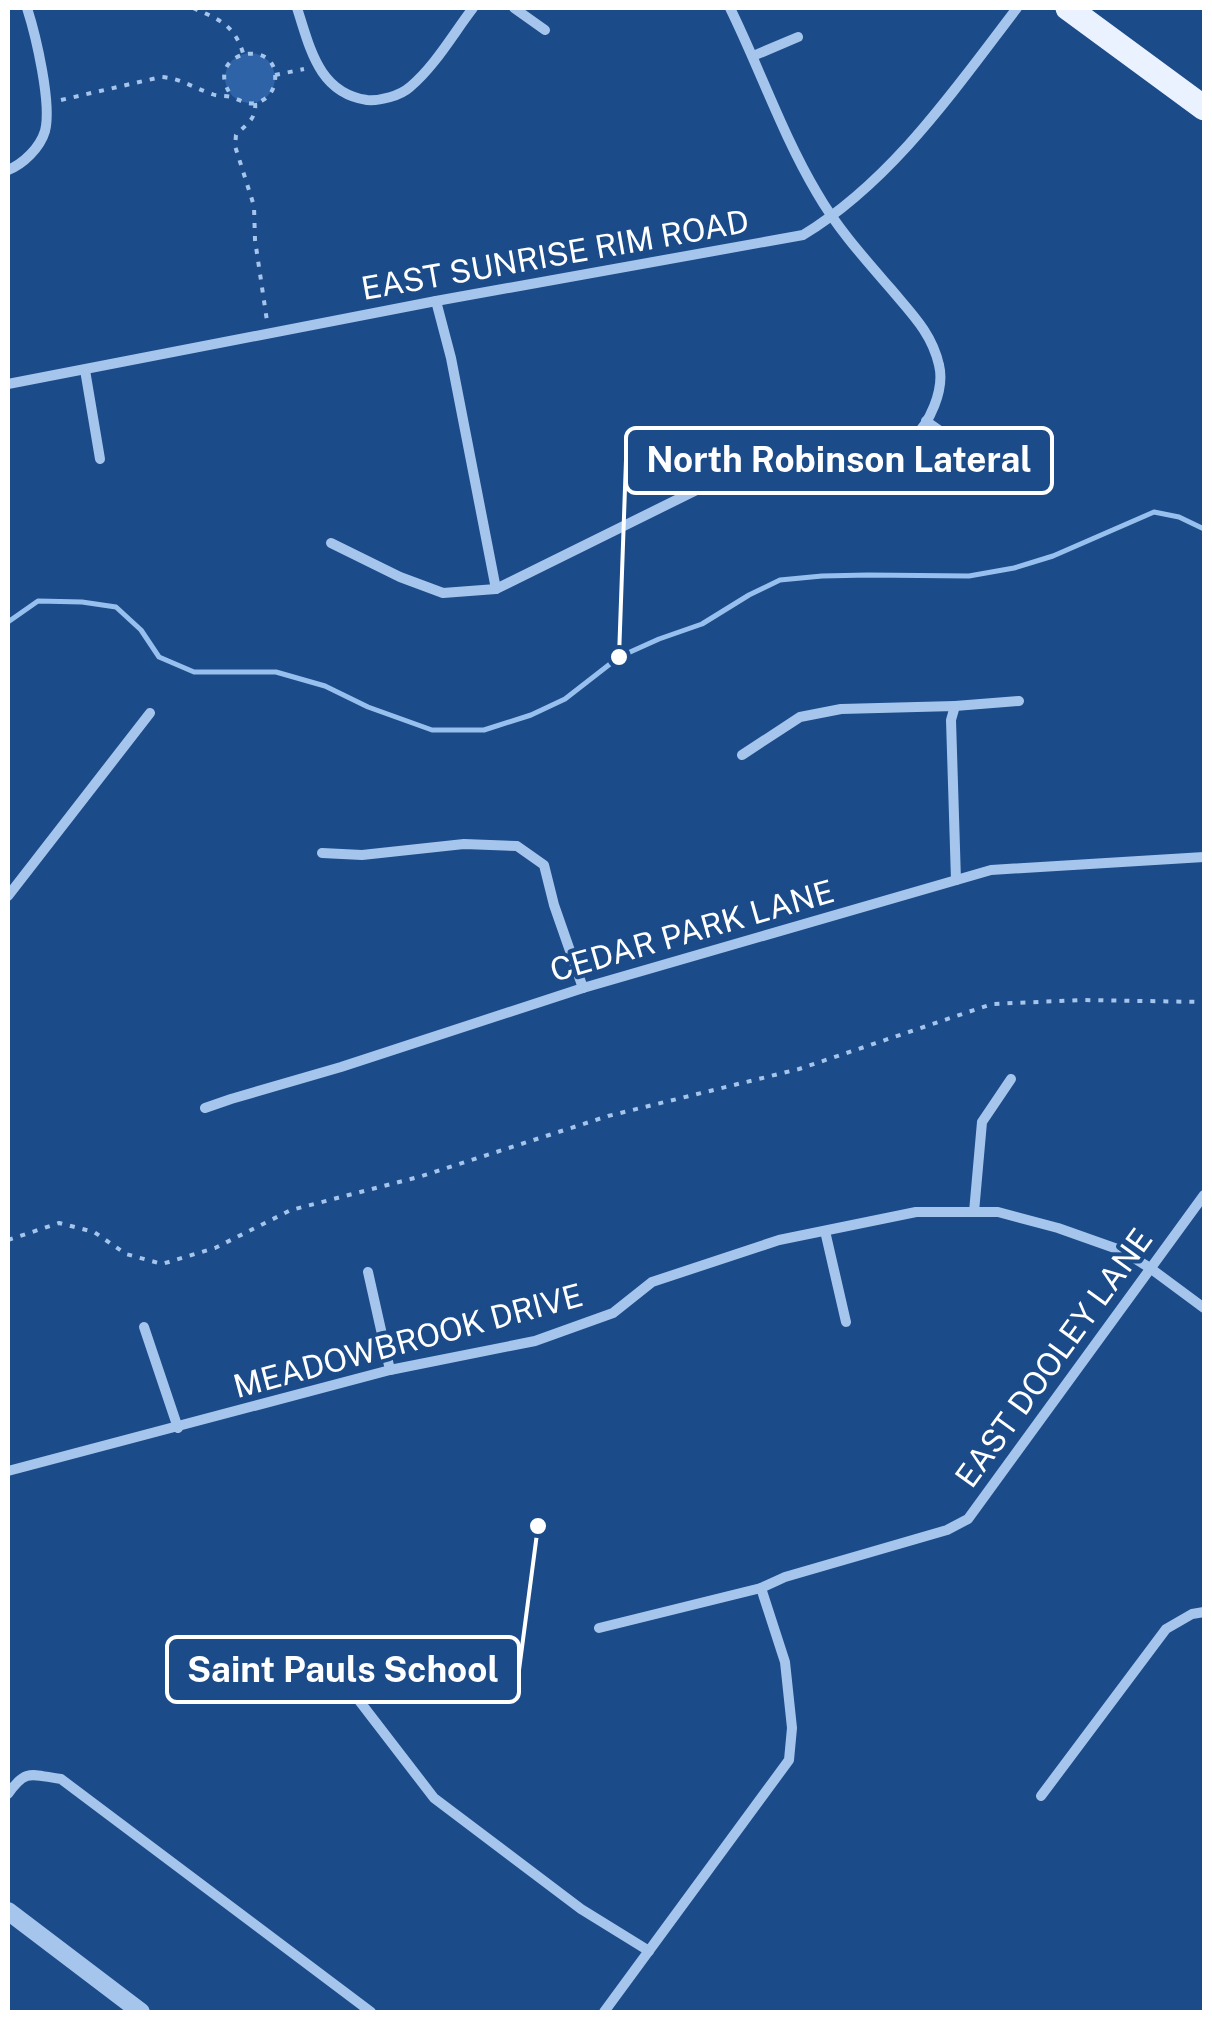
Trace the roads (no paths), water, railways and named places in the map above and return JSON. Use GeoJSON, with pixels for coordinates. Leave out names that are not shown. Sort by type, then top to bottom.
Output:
{"type":"FeatureCollection","features":[{"type":"Feature","properties":{"kind":"main road"},"geometry":{"type":"LineString","coordinates":[[1068,8],[1204,108]]}},
{"type":"Feature","properties":{"kind":"street"},"geometry":{"type":"LineString","coordinates":[[8,170],[32,152],[44,133],[47,103],[27,8]]}},
{"type":"Feature","properties":{"kind":"street"},"geometry":{"type":"LineString","coordinates":[[296,8],[316,64],[332,85],[353,98],[378,101],[408,90],[473,8]]}},
{"type":"Feature","properties":{"kind":"street"},"geometry":{"type":"LineString","coordinates":[[514,8],[544,30]]}},
{"type":"Feature","properties":{"kind":"street"},"geometry":{"type":"LineString","coordinates":[[330,543],[444,594],[496,589],[735,470],[770,458],[834,458],[893,451],[911,440],[926,420],[938,396],[940,367],[926,328],[833,218],[816,192],[730,8]]}},
{"type":"Feature","properties":{"kind":"street","name":"EAST SUNRISE RIM ROAD"},"geometry":{"type":"LineString","coordinates":[[8,384],[804,235],[833,218],[890,164],[938,111],[1017,8]]}},
{"type":"Feature","properties":{"kind":"street"},"geometry":{"type":"LineString","coordinates":[[754,56],[798,37]]}},
{"type":"Feature","properties":{"kind":"street"},"geometry":{"type":"LineString","coordinates":[[436,301],[496,589]]}},
{"type":"Feature","properties":{"kind":"street"},"geometry":{"type":"LineString","coordinates":[[86,370],[100,459]]}},
{"type":"Feature","properties":{"kind":"street"},"geometry":{"type":"LineString","coordinates":[[926,420],[953,440]]}},
{"type":"Feature","properties":{"kind":"street"},"geometry":{"type":"LineString","coordinates":[[742,754],[800,717],[841,708],[1020,701]]}},
{"type":"Feature","properties":{"kind":"street"},"geometry":{"type":"LineString","coordinates":[[955,706],[951,720],[956,880]]}},
{"type":"Feature","properties":{"kind":"street"},"geometry":{"type":"LineString","coordinates":[[8,896],[150,713]]}},
{"type":"Feature","properties":{"kind":"street"},"geometry":{"type":"LineString","coordinates":[[322,853],[362,855],[464,844],[516,846],[544,865],[583,988]]}},
{"type":"Feature","properties":{"kind":"street","name":"CEDAR PARK LANE"},"geometry":{"type":"LineString","coordinates":[[205,1108],[583,988],[991,870],[1204,857]]}},
{"type":"Feature","properties":{"kind":"street"},"geometry":{"type":"LineString","coordinates":[[974,1212],[982,1122],[1010,1080]]}},
{"type":"Feature","properties":{"kind":"street","name":"EAST DOOLEY LANE"},"geometry":{"type":"LineString","coordinates":[[599,1628],[760,1588],[785,1576],[948,1530],[968,1519],[1204,1195]]}},
{"type":"Feature","properties":{"kind":"street","name":"MEADOWBROOK DRIVE"},"geometry":{"type":"LineString","coordinates":[[8,1471],[390,1370],[535,1340],[613,1312],[652,1282],[779,1240],[916,1212],[998,1212],[1058,1228],[1123,1251],[1204,1308]]}},
{"type":"Feature","properties":{"kind":"street"},"geometry":{"type":"LineString","coordinates":[[825,1231],[846,1322]]}},
{"type":"Feature","properties":{"kind":"street"},"geometry":{"type":"LineString","coordinates":[[368,1272],[390,1370]]}},
{"type":"Feature","properties":{"kind":"street"},"geometry":{"type":"LineString","coordinates":[[144,1327],[178,1428]]}},
{"type":"Feature","properties":{"kind":"street"},"geometry":{"type":"LineString","coordinates":[[604,2012],[789,1760],[792,1728],[785,1662],[760,1588]]}},
{"type":"Feature","properties":{"kind":"street"},"geometry":{"type":"LineString","coordinates":[[1041,1796],[1166,1629],[1192,1614],[1204,1612]]}},
{"type":"Feature","properties":{"kind":"street"},"geometry":{"type":"LineString","coordinates":[[344,1681],[434,1798],[581,1909],[649,1951]]}},
{"type":"Feature","properties":{"kind":"street"},"geometry":{"type":"LineString","coordinates":[[8,1794],[18,1779],[29,1774],[60,1778],[371,2012]]}},
{"type":"Feature","properties":{"kind":"street"},"geometry":{"type":"LineString","coordinates":[[8,1910],[140,2012]]}},
{"type":"Feature","properties":{"kind":"waterway"},"geometry":{"type":"LineString","coordinates":[[8,622],[38,601],[116,607],[141,630],[159,657],[194,672],[276,672],[325,686],[368,707],[432,730],[484,730],[565,699],[619,657],[702,624],[780,580],[868,575],[969,576],[1014,568],[1053,556],[1154,512],[1179,517],[1204,529]]}},
{"type":"Feature","properties":{"kind":"place","name":"North Robinson Lateral"},"geometry":{"type":"Point","coordinates":[619,657]}},
{"type":"Feature","properties":{"kind":"place","name":"Saint Pauls School"},"geometry":{"type":"Point","coordinates":[538,1526]}}]}
